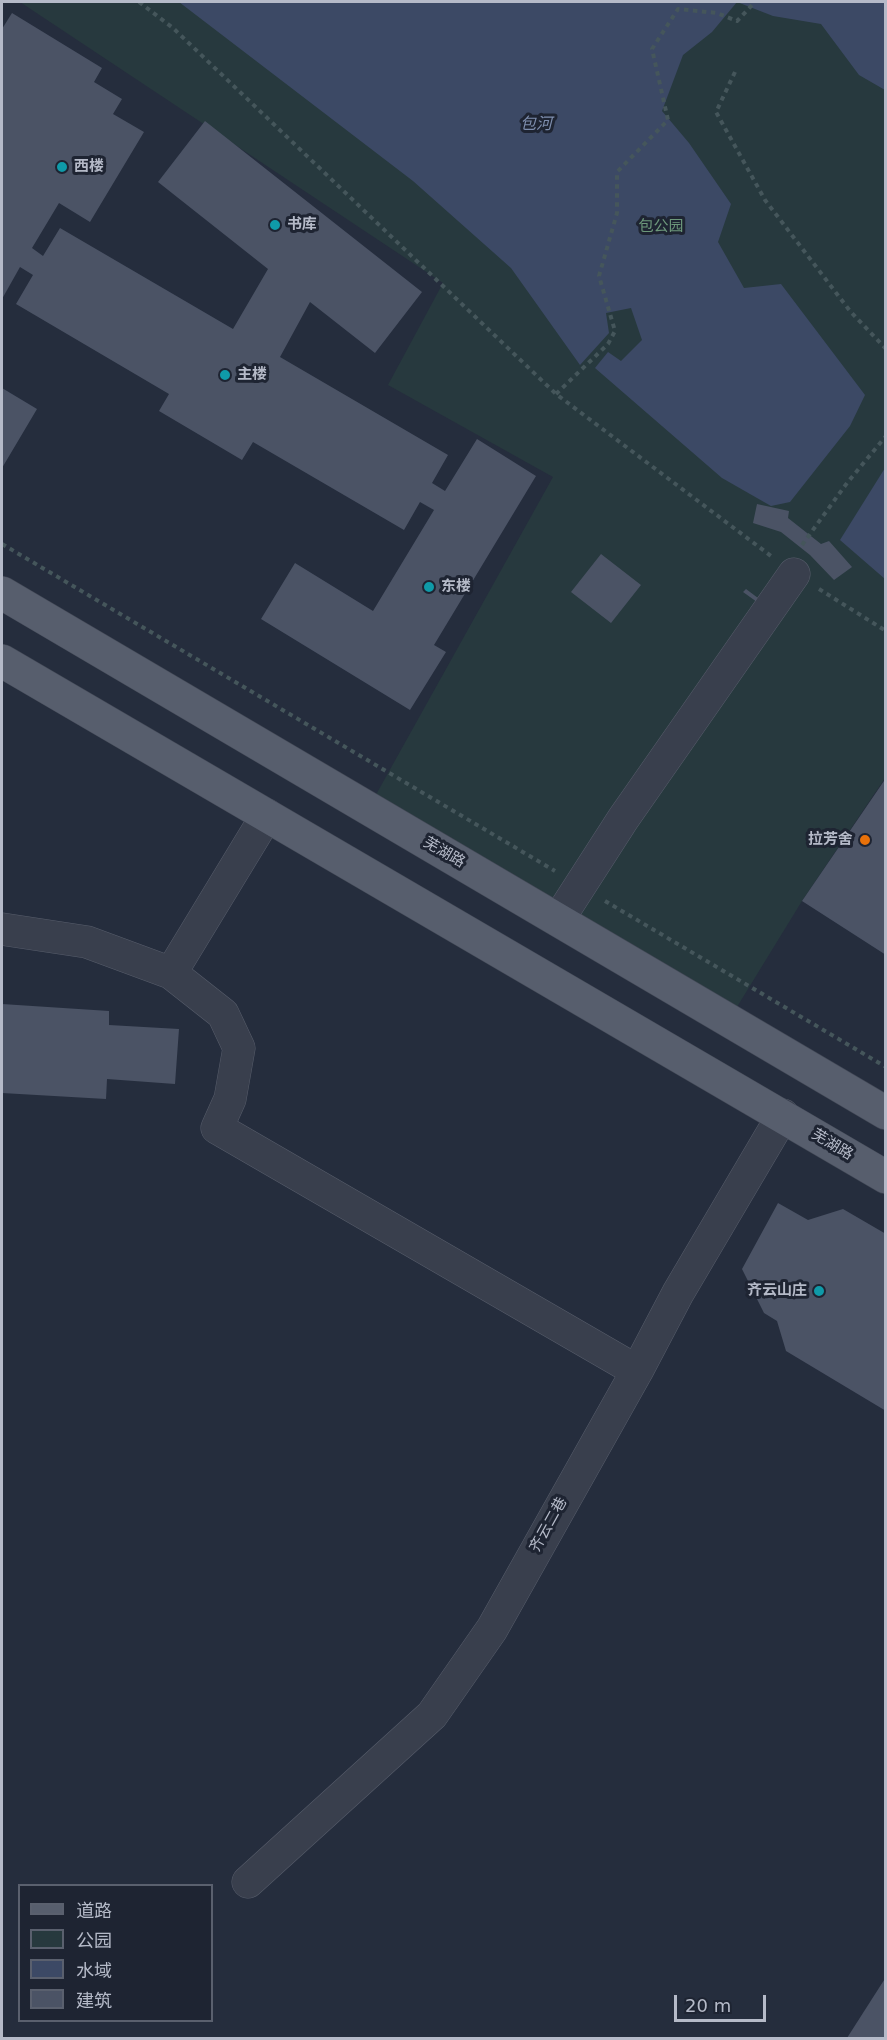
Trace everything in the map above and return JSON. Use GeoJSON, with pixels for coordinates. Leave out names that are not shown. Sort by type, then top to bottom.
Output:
{"type":"FeatureCollection","features":[{"type":"Feature","properties":{"kind":"main road","name":"芜湖路"},"geometry":{"type":"LineString","coordinates":[[2,593],[885,1113]]}},
{"type":"Feature","properties":{"kind":"main road","name":"芜湖路"},"geometry":{"type":"LineString","coordinates":[[2,661],[783,1115],[885,1177]]}},
{"type":"Feature","properties":{"kind":"street"},"geometry":{"type":"LineString","coordinates":[[558,920],[630,809],[794,574]]}},
{"type":"Feature","properties":{"kind":"street"},"geometry":{"type":"LineString","coordinates":[[171,973],[267,815]]}},
{"type":"Feature","properties":{"kind":"street"},"geometry":{"type":"LineString","coordinates":[[2,929],[87,942],[171,973],[222,1014],[239,1048],[230,1099],[217,1128],[637,1371]]}},
{"type":"Feature","properties":{"kind":"street","name":"齐云二巷"},"geometry":{"type":"LineString","coordinates":[[248,1882],[432,1715],[492,1629],[637,1371],[678,1293],[783,1115]]}},
{"type":"Feature","properties":{"kind":"path"},"geometry":{"type":"LineString","coordinates":[[139,2],[172,28],[556,394],[794,574],[885,631]]}},
{"type":"Feature","properties":{"kind":"path"},"geometry":{"type":"LineString","coordinates":[[556,394],[608,344],[615,331],[599,276],[617,213],[617,172],[668,120],[652,48],[678,9],[717,13],[737,21],[755,2]]}},
{"type":"Feature","properties":{"kind":"path"},"geometry":{"type":"LineString","coordinates":[[735,72],[716,112],[765,200],[850,311],[885,350]]}},
{"type":"Feature","properties":{"kind":"path"},"geometry":{"type":"LineString","coordinates":[[794,574],[798,551],[847,483],[885,436]]}},
{"type":"Feature","properties":{"kind":"path"},"geometry":{"type":"LineString","coordinates":[[2,544],[885,1067]]}},
{"type":"Feature","properties":{"kind":"green space","name":"包公园"},"geometry":{"type":"Polygon","coordinates":[[[20,2],[885,2],[885,778],[802,901],[729,1020],[368,809],[553,477],[388,385],[443,283],[20,2]]]}},
{"type":"Feature","properties":{"kind":"water","name":"包河"},"geometry":{"type":"Polygon","coordinates":[[[179,2],[737,2],[712,32],[683,55],[662,111],[689,143],[731,204],[718,242],[744,288],[781,284],[865,395],[850,426],[790,502],[771,506],[722,478],[595,368],[608,352],[621,361],[642,340],[631,308],[606,313],[609,333],[580,365],[511,268],[413,181],[179,2]]]}},
{"type":"Feature","properties":{"kind":"water"},"geometry":{"type":"Polygon","coordinates":[[[737,2],[885,2],[885,90],[859,75],[821,24],[773,16],[737,2]]]}},
{"type":"Feature","properties":{"kind":"water"},"geometry":{"type":"Polygon","coordinates":[[[886,468],[885,579],[840,540],[886,468]]]}},
{"type":"Feature","properties":{"kind":"building"},"geometry":{"type":"Polygon","coordinates":[[[12,13],[102,68],[94,82],[122,99],[113,114],[144,132],[90,222],[59,203],[32,248],[43,256],[60,228],[233,329],[268,269],[158,182],[205,121],[422,292],[375,353],[310,302],[280,357],[448,455],[432,483],[445,491],[477,439],[536,476],[434,645],[446,652],[410,710],[261,619],[295,563],[373,611],[434,510],[420,502],[404,530],[253,442],[242,460],[159,411],[169,394],[16,304],[33,275],[20,267],[2,299],[2,29],[12,13]]]}},
{"type":"Feature","properties":{"kind":"building"},"geometry":{"type":"Polygon","coordinates":[[[2,388],[37,409],[2,468],[2,388]]]}},
{"type":"Feature","properties":{"kind":"building"},"geometry":{"type":"Polygon","coordinates":[[[757,504],[789,511],[788,518],[821,544],[829,541],[852,567],[834,580],[810,555],[781,532],[753,523],[757,504]]]}},
{"type":"Feature","properties":{"kind":"building"},"geometry":{"type":"Polygon","coordinates":[[[601,554],[641,585],[611,623],[571,592],[601,554]]]}},
{"type":"Feature","properties":{"kind":"building"},"geometry":{"type":"Polygon","coordinates":[[[746,589],[766,604],[764,607],[743,592],[746,589]]]}},
{"type":"Feature","properties":{"kind":"building","name":"拉芳舍"},"geometry":{"type":"Polygon","coordinates":[[[886,778],[886,955],[802,901],[886,778]]]}},
{"type":"Feature","properties":{"kind":"building"},"geometry":{"type":"Polygon","coordinates":[[[2,1004],[109,1011],[109,1025],[179,1029],[175,1084],[107,1079],[106,1099],[2,1093],[2,1004]]]}},
{"type":"Feature","properties":{"kind":"building","name":"齐云山庄"},"geometry":{"type":"Polygon","coordinates":[[[778,1203],[808,1220],[843,1209],[886,1234],[886,1411],[786,1351],[777,1321],[764,1313],[742,1269],[778,1203]]]}},
{"type":"Feature","properties":{"kind":"building"},"geometry":{"type":"Polygon","coordinates":[[[886,1977],[886,2038],[847,2038],[886,1977]]]}},
{"type":"Feature","properties":{"kind":"place","name":"西楼"},"geometry":{"type":"Point","coordinates":[62,167]}},
{"type":"Feature","properties":{"kind":"place","name":"书库"},"geometry":{"type":"Point","coordinates":[275,225]}},
{"type":"Feature","properties":{"kind":"place","name":"主楼"},"geometry":{"type":"Point","coordinates":[225,375]}},
{"type":"Feature","properties":{"kind":"place","name":"东楼"},"geometry":{"type":"Point","coordinates":[429,587]}},
{"type":"Feature","properties":{"kind":"place","name":"拉芳舍"},"geometry":{"type":"Point","coordinates":[865,840]}},
{"type":"Feature","properties":{"kind":"place","name":"齐云山庄"},"geometry":{"type":"Point","coordinates":[819,1291]}}]}
